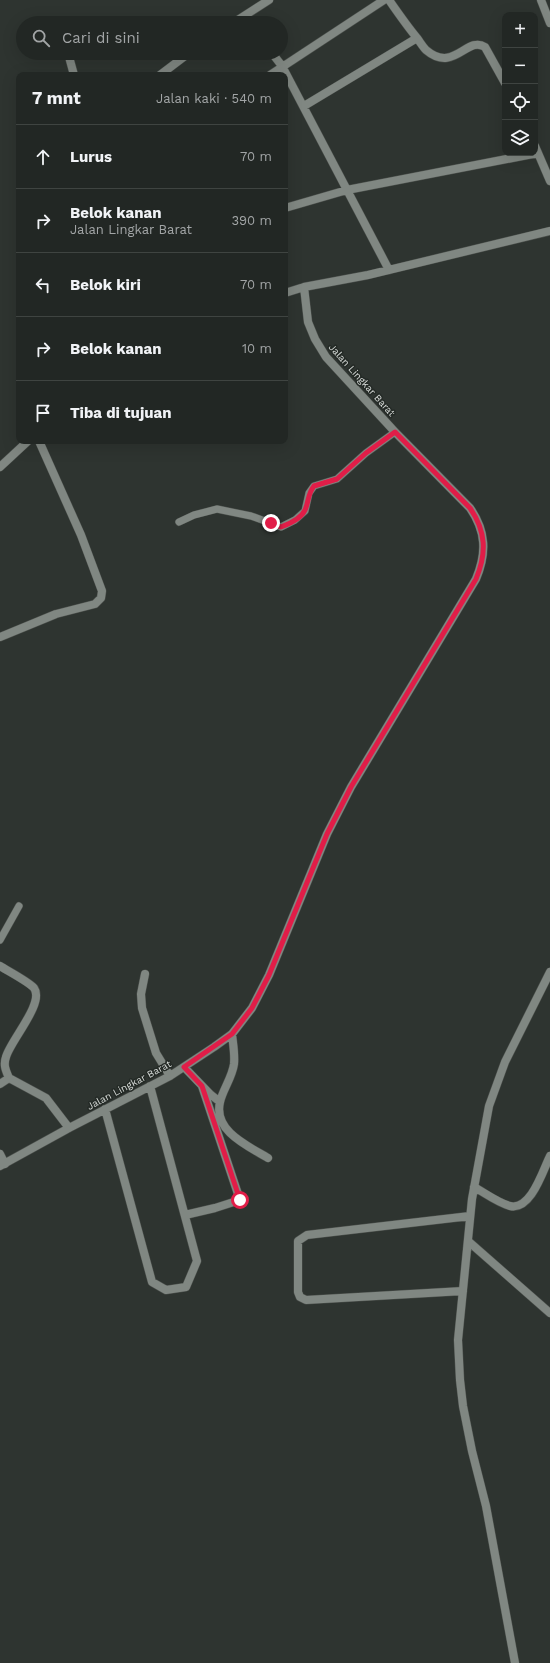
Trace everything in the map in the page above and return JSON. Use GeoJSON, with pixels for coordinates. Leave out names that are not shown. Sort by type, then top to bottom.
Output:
{"type":"FeatureCollection","features":[{"type":"Feature","properties":{"kind":"street"},"geometry":{"type":"LineString","coordinates":[[244,16],[269,0]]}},
{"type":"Feature","properties":{"kind":"street"},"geometry":{"type":"LineString","coordinates":[[274,72],[384,0]]}},
{"type":"Feature","properties":{"kind":"street"},"geometry":{"type":"LineString","coordinates":[[389,0],[426,50],[436,56],[447,59],[458,55],[476,44],[480,44],[486,47],[502,77]]}},
{"type":"Feature","properties":{"kind":"street"},"geometry":{"type":"LineString","coordinates":[[542,0],[550,23]]}},
{"type":"Feature","properties":{"kind":"street"},"geometry":{"type":"LineString","coordinates":[[304,106],[417,38]]}},
{"type":"Feature","properties":{"kind":"street"},"geometry":{"type":"LineString","coordinates":[[70,60],[73,72]]}},
{"type":"Feature","properties":{"kind":"street"},"geometry":{"type":"LineString","coordinates":[[164,72],[180,60]]}},
{"type":"Feature","properties":{"kind":"street"},"geometry":{"type":"LineString","coordinates":[[277,60],[285,72]]}},
{"type":"Feature","properties":{"kind":"street"},"geometry":{"type":"LineString","coordinates":[[288,77],[389,270]]}},
{"type":"Feature","properties":{"kind":"street"},"geometry":{"type":"LineString","coordinates":[[538,153],[550,180]]}},
{"type":"Feature","properties":{"kind":"street"},"geometry":{"type":"LineString","coordinates":[[288,207],[347,190],[504,156]]}},
{"type":"Feature","properties":{"kind":"street"},"geometry":{"type":"LineString","coordinates":[[288,291],[389,270],[550,232]]}},
{"type":"Feature","properties":{"kind":"street","name":"Jalan Lingkar Barat"},"geometry":{"type":"LineString","coordinates":[[2,1165],[69,1128],[170,1076],[232,1034],[252,1008],[269,975],[327,834],[351,787],[476,579],[481,568],[483,558],[482,532],[478,519],[470,508],[395,432],[326,357],[308,322],[304,287]]}},
{"type":"Feature","properties":{"kind":"street"},"geometry":{"type":"LineString","coordinates":[[0,467],[25,444]]}},
{"type":"Feature","properties":{"kind":"street"},"geometry":{"type":"LineString","coordinates":[[0,637],[56,614],[95,604],[101,598],[102,591],[81,534],[40,444]]}},
{"type":"Feature","properties":{"kind":"street"},"geometry":{"type":"LineString","coordinates":[[0,966],[33,987],[37,998],[6,1057],[5,1068],[8,1078],[46,1098],[69,1128]]}},
{"type":"Feature","properties":{"kind":"street"},"geometry":{"type":"LineString","coordinates":[[515,1663],[486,1506],[472,1451],[463,1406],[458,1340],[470,1216],[489,1106],[505,1062],[550,972]]}},
{"type":"Feature","properties":{"kind":"street"},"geometry":{"type":"LineString","coordinates":[[145,974],[141,994],[142,1008],[156,1052],[170,1076]]}},
{"type":"Feature","properties":{"kind":"street"},"geometry":{"type":"LineString","coordinates":[[232,1034],[235,1053],[234,1066],[220,1102],[221,1120],[226,1128],[242,1143],[268,1158]]}},
{"type":"Feature","properties":{"kind":"street"},"geometry":{"type":"LineString","coordinates":[[184,1067],[220,1102]]}},
{"type":"Feature","properties":{"kind":"street"},"geometry":{"type":"LineString","coordinates":[[0,1084],[8,1078]]}},
{"type":"Feature","properties":{"kind":"street"},"geometry":{"type":"LineString","coordinates":[[105,1109],[152,1282],[166,1290],[186,1287],[197,1261],[150,1086]]}},
{"type":"Feature","properties":{"kind":"street"},"geometry":{"type":"LineString","coordinates":[[185,1214],[215,1208],[240,1200],[202,1086]]}},
{"type":"Feature","properties":{"kind":"street"},"geometry":{"type":"LineString","coordinates":[[0,1154],[2,1165]]}},
{"type":"Feature","properties":{"kind":"street"},"geometry":{"type":"LineString","coordinates":[[474,1187],[510,1206],[524,1204],[530,1198],[550,1156]]}},
{"type":"Feature","properties":{"kind":"street"},"geometry":{"type":"LineString","coordinates":[[463,1291],[306,1300],[300,1297],[298,1292],[298,1241],[307,1235],[470,1216]]}},
{"type":"Feature","properties":{"kind":"street"},"geometry":{"type":"LineString","coordinates":[[468,1241],[550,1313]]}},
{"type":"Feature","properties":{"kind":"lane"},"geometry":{"type":"LineString","coordinates":[[179,522],[194,515],[217,509],[252,516],[281,527],[288,525],[305,511],[309,493],[314,486],[337,479],[366,453],[395,432]]}},
{"type":"Feature","properties":{"kind":"lane"},"geometry":{"type":"LineString","coordinates":[[0,940],[20,906]]}},
{"type":"Feature","properties":{"kind":"route"},"geometry":{"type":"LineString","coordinates":[[240,1200],[202,1086],[184,1067],[232,1034],[252,1008],[269,975],[327,834],[351,787],[476,579],[481,568],[483,558],[482,532],[478,519],[470,508],[395,432],[366,453],[337,479],[314,486],[309,493],[305,511],[295,520],[288,525],[281,527],[271,523]]}}]}
